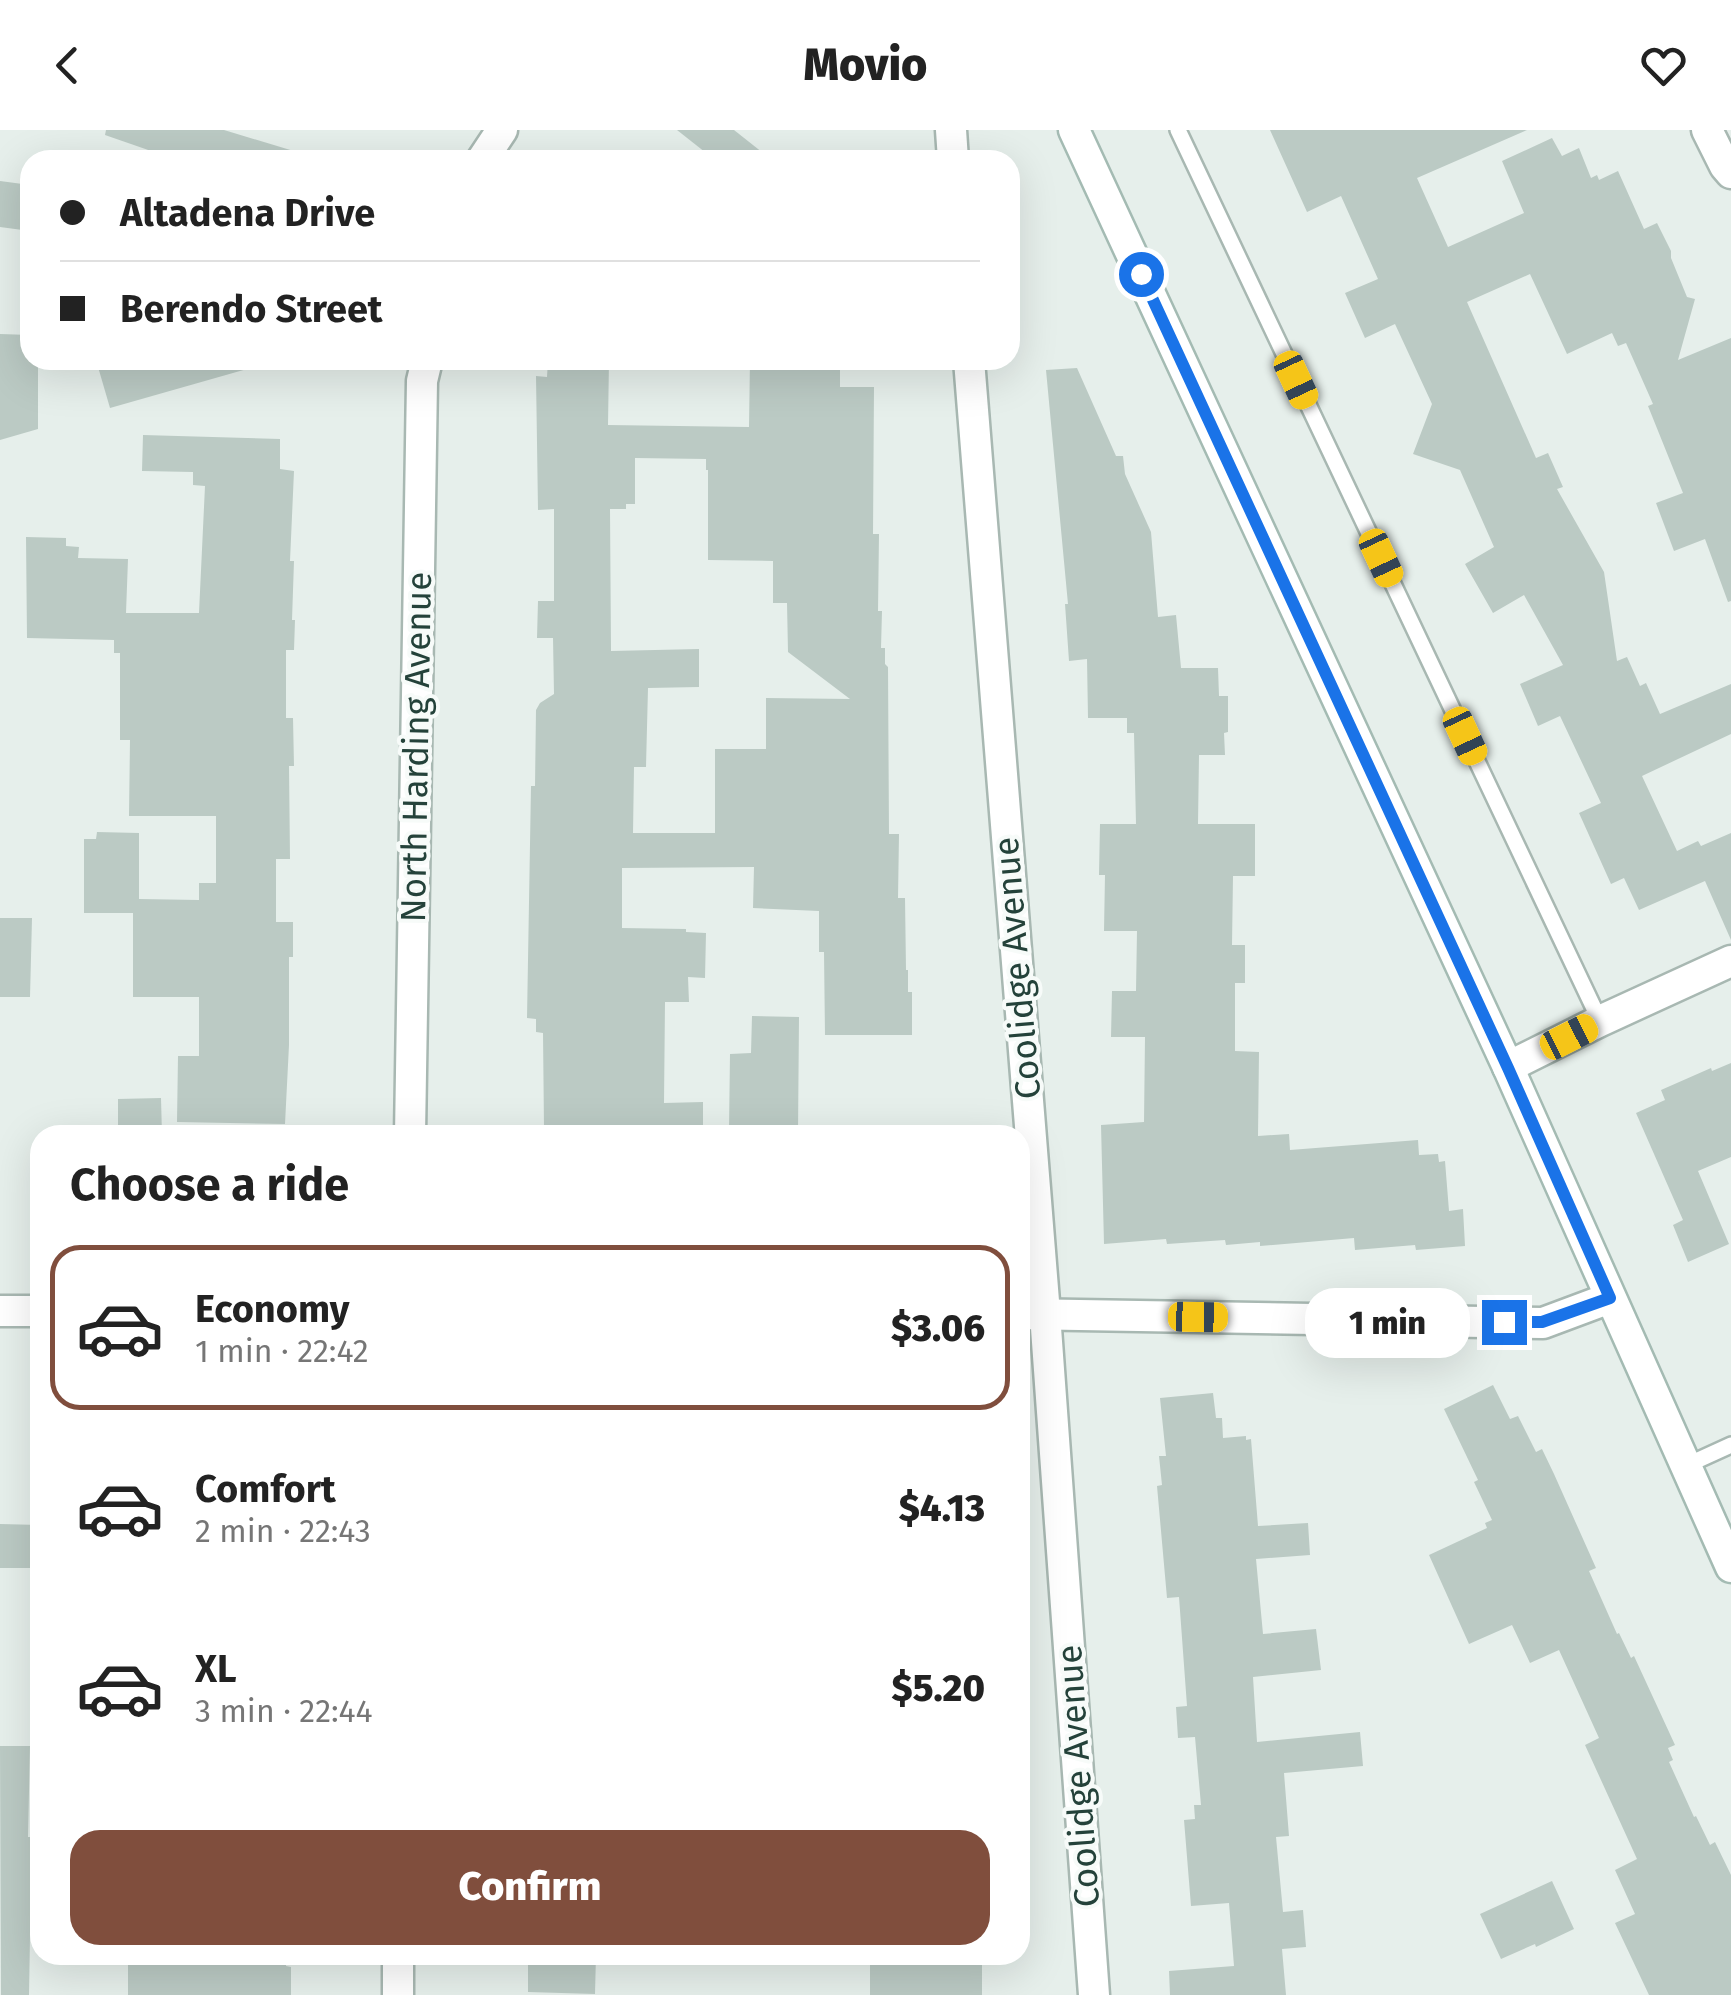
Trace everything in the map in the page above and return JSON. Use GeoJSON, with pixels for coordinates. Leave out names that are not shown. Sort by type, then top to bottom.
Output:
{"type":"FeatureCollection","features":[{"type":"Feature","properties":{"kind":"street"},"geometry":{"type":"LineString","coordinates":[[1074,130],[1508,1068],[1731,1567]]}},
{"type":"Feature","properties":{"kind":"street"},"geometry":{"type":"LineString","coordinates":[[1708,130],[1731,174]]}},
{"type":"Feature","properties":{"kind":"street","name":"North Harding Avenue"},"geometry":{"type":"LineString","coordinates":[[410,1125],[425,370]]}},
{"type":"Feature","properties":{"kind":"street","name":"Coolidge Avenue"},"geometry":{"type":"LineString","coordinates":[[970,370],[1020,1125]]}},
{"type":"Feature","properties":{"kind":"street"},"geometry":{"type":"LineString","coordinates":[[1508,1068],[1731,960]]}},
{"type":"Feature","properties":{"kind":"street","name":"Coolidge Avenue"},"geometry":{"type":"LineString","coordinates":[[1030,1284],[1094,1995]]}},
{"type":"Feature","properties":{"kind":"street"},"geometry":{"type":"LineString","coordinates":[[1032,1314],[1542,1322],[1610,1298]]}},
{"type":"Feature","properties":{"kind":"street"},"geometry":{"type":"LineString","coordinates":[[0,1311],[30,1312]]}},
{"type":"Feature","properties":{"kind":"street"},"geometry":{"type":"LineString","coordinates":[[398,1965],[398,1995]]}},
{"type":"Feature","properties":{"kind":"lane"},"geometry":{"type":"LineString","coordinates":[[1178,130],[1600,1021]]}},
{"type":"Feature","properties":{"kind":"lane"},"geometry":{"type":"LineString","coordinates":[[1685,1466],[1731,1444]]}},
{"type":"Feature","properties":{"kind":"building"},"geometry":{"type":"Polygon","coordinates":[[[106,130],[224,130],[290,150],[148,150],[105,135],[106,130]]]}},
{"type":"Feature","properties":{"kind":"building"},"geometry":{"type":"Polygon","coordinates":[[[677,130],[734,130],[759,150],[702,150],[677,130]]]}},
{"type":"Feature","properties":{"kind":"building"},"geometry":{"type":"Polygon","coordinates":[[[1270,130],[1527,130],[1417,178],[1448,247],[1524,213],[1502,161],[1552,138],[1562,156],[1579,148],[1591,178],[1597,175],[1599,180],[1618,171],[1644,229],[1657,223],[1687,297],[1695,299],[1678,360],[1731,338],[1728,602],[1705,539],[1674,551],[1656,503],[1683,493],[1648,406],[1653,404],[1626,343],[1618,346],[1612,333],[1567,354],[1530,274],[1467,302],[1536,458],[1548,453],[1563,487],[1557,489],[1604,572],[1617,661],[1627,657],[1640,686],[1646,683],[1660,714],[1731,684],[1731,734],[1642,776],[1677,851],[1731,833],[1731,940],[1705,881],[1639,910],[1624,878],[1611,884],[1579,813],[1601,803],[1560,716],[1538,726],[1520,684],[1563,665],[1524,595],[1493,613],[1465,564],[1494,547],[1460,470],[1413,454],[1432,404],[1395,324],[1365,338],[1345,293],[1378,279],[1341,196],[1307,212],[1270,130]]]}},
{"type":"Feature","properties":{"kind":"building"},"geometry":{"type":"Polygon","coordinates":[[[0,181],[20,184],[20,230],[0,227],[0,181]]]}},
{"type":"Feature","properties":{"kind":"building"},"geometry":{"type":"Polygon","coordinates":[[[0,334],[20,335],[20,370],[38,370],[38,429],[0,440],[0,334]]]}},
{"type":"Feature","properties":{"kind":"building"},"geometry":{"type":"Polygon","coordinates":[[[1077,368],[1116,456],[1123,456],[1125,474],[1151,532],[1158,617],[1176,615],[1181,668],[1218,668],[1219,696],[1228,696],[1225,755],[1199,755],[1198,824],[1255,824],[1255,876],[1233,876],[1232,945],[1245,945],[1245,983],[1235,983],[1235,1051],[1259,1052],[1258,1136],[1289,1134],[1290,1150],[1418,1140],[1419,1155],[1438,1154],[1439,1162],[1445,1161],[1449,1211],[1463,1209],[1465,1246],[1355,1250],[1354,1238],[1260,1246],[1260,1242],[1226,1245],[1225,1240],[1167,1244],[1166,1239],[1104,1244],[1101,1125],[1144,1122],[1145,1037],[1111,1037],[1112,991],[1136,991],[1137,931],[1104,931],[1105,875],[1099,875],[1100,824],[1136,824],[1134,733],[1127,733],[1127,718],[1088,718],[1087,659],[1069,661],[1068,604],[1046,370],[1077,368]]]}},
{"type":"Feature","properties":{"kind":"building"},"geometry":{"type":"Polygon","coordinates":[[[99,370],[243,370],[110,408],[99,370]]]}},
{"type":"Feature","properties":{"kind":"building"},"geometry":{"type":"Polygon","coordinates":[[[547,370],[609,370],[608,425],[749,427],[750,370],[840,370],[840,387],[874,387],[873,534],[879,534],[878,611],[882,611],[881,648],[885,648],[888,667],[889,834],[899,834],[898,898],[905,898],[912,1035],[825,1035],[824,952],[819,952],[819,911],[753,908],[754,867],[622,868],[622,928],[706,933],[705,978],[688,977],[689,1002],[665,1002],[664,1103],[703,1102],[703,1125],[544,1125],[543,1033],[536,1032],[536,1019],[527,1018],[536,710],[554,694],[553,638],[537,638],[538,601],[554,601],[554,509],[538,510],[536,376],[547,377],[547,370]],[[635,458],[635,504],[626,504],[626,509],[610,509],[611,651],[699,649],[699,687],[648,688],[646,767],[634,767],[633,833],[715,833],[715,749],[766,749],[766,698],[850,699],[788,652],[787,603],[773,603],[773,561],[708,560],[706,459],[635,458]]]}},
{"type":"Feature","properties":{"kind":"building"},"geometry":{"type":"Polygon","coordinates":[[[143,435],[280,439],[280,469],[294,471],[290,561],[294,561],[294,650],[286,650],[286,718],[293,718],[294,766],[289,766],[290,859],[276,859],[276,922],[293,922],[285,1124],[177,1122],[178,1056],[199,1056],[199,997],[133,997],[133,913],[84,913],[84,839],[96,839],[97,832],[139,833],[139,899],[199,900],[199,883],[216,883],[216,816],[129,816],[130,740],[120,740],[120,653],[114,653],[114,640],[27,638],[26,537],[66,538],[66,546],[79,547],[78,558],[128,559],[126,613],[199,613],[205,486],[193,485],[193,472],[142,471],[143,435]]]}},
{"type":"Feature","properties":{"kind":"building"},"geometry":{"type":"Polygon","coordinates":[[[0,918],[32,918],[30,997],[0,997],[0,918]]]}},
{"type":"Feature","properties":{"kind":"building"},"geometry":{"type":"Polygon","coordinates":[[[752,1016],[799,1017],[798,1125],[729,1125],[730,1054],[751,1053],[752,1016]]]}},
{"type":"Feature","properties":{"kind":"building"},"geometry":{"type":"Polygon","coordinates":[[[1731,1063],[1731,1157],[1698,1171],[1729,1244],[1688,1262],[1673,1225],[1683,1220],[1636,1113],[1665,1100],[1661,1090],[1731,1063]]]}},
{"type":"Feature","properties":{"kind":"building"},"geometry":{"type":"Polygon","coordinates":[[[161,1098],[162,1125],[118,1125],[118,1099],[161,1098]]]}},
{"type":"Feature","properties":{"kind":"building"},"geometry":{"type":"Polygon","coordinates":[[[1493,1385],[1510,1419],[1518,1416],[1536,1452],[1542,1449],[1596,1568],[1589,1571],[1617,1634],[1631,1658],[1634,1656],[1675,1745],[1668,1748],[1673,1760],[1669,1762],[1694,1817],[1710,1845],[1715,1842],[1731,1875],[1731,1995],[1649,1995],[1615,1923],[1635,1914],[1615,1870],[1637,1859],[1585,1745],[1599,1738],[1559,1650],[1530,1663],[1512,1625],[1469,1644],[1429,1555],[1487,1528],[1485,1523],[1492,1520],[1474,1482],[1478,1480],[1444,1409],[1493,1385]]]}},
{"type":"Feature","properties":{"kind":"building"},"geometry":{"type":"Polygon","coordinates":[[[1213,1393],[1216,1418],[1222,1418],[1223,1438],[1251,1439],[1258,1526],[1308,1523],[1310,1555],[1256,1559],[1263,1634],[1316,1629],[1321,1670],[1253,1677],[1257,1742],[1360,1732],[1363,1766],[1284,1773],[1289,1836],[1276,1837],[1283,1912],[1303,1910],[1306,1947],[1282,1949],[1286,1995],[1170,1995],[1169,1971],[1234,1966],[1229,1903],[1191,1906],[1184,1820],[1195,1819],[1194,1805],[1201,1805],[1195,1737],[1178,1738],[1176,1707],[1187,1706],[1179,1597],[1167,1598],[1157,1486],[1162,1485],[1159,1456],[1166,1456],[1160,1398],[1213,1393]]]}},
{"type":"Feature","properties":{"kind":"building"},"geometry":{"type":"Polygon","coordinates":[[[0,1524],[30,1525],[30,1568],[0,1568],[0,1524]]]}},
{"type":"Feature","properties":{"kind":"building"},"geometry":{"type":"Polygon","coordinates":[[[0,1746],[30,1746],[29,1995],[1,1995],[0,1746]]]}},
{"type":"Feature","properties":{"kind":"building"},"geometry":{"type":"Polygon","coordinates":[[[1552,1881],[1574,1929],[1501,1959],[1480,1914],[1552,1881]]]}},
{"type":"Feature","properties":{"kind":"building"},"geometry":{"type":"Polygon","coordinates":[[[128,1965],[291,1967],[291,1995],[128,1995],[128,1965]]]}},
{"type":"Feature","properties":{"kind":"building"},"geometry":{"type":"Polygon","coordinates":[[[528,1965],[596,1965],[595,1994],[528,1992],[528,1965]]]}},
{"type":"Feature","properties":{"kind":"building"},"geometry":{"type":"Polygon","coordinates":[[[870,1965],[982,1965],[982,1995],[870,1995],[870,1965]]]}},
{"type":"Feature","properties":{"kind":"route"},"geometry":{"type":"LineString","coordinates":[[1141,274],[1508,1068],[1610,1298],[1542,1322],[1504,1322]]}}]}
